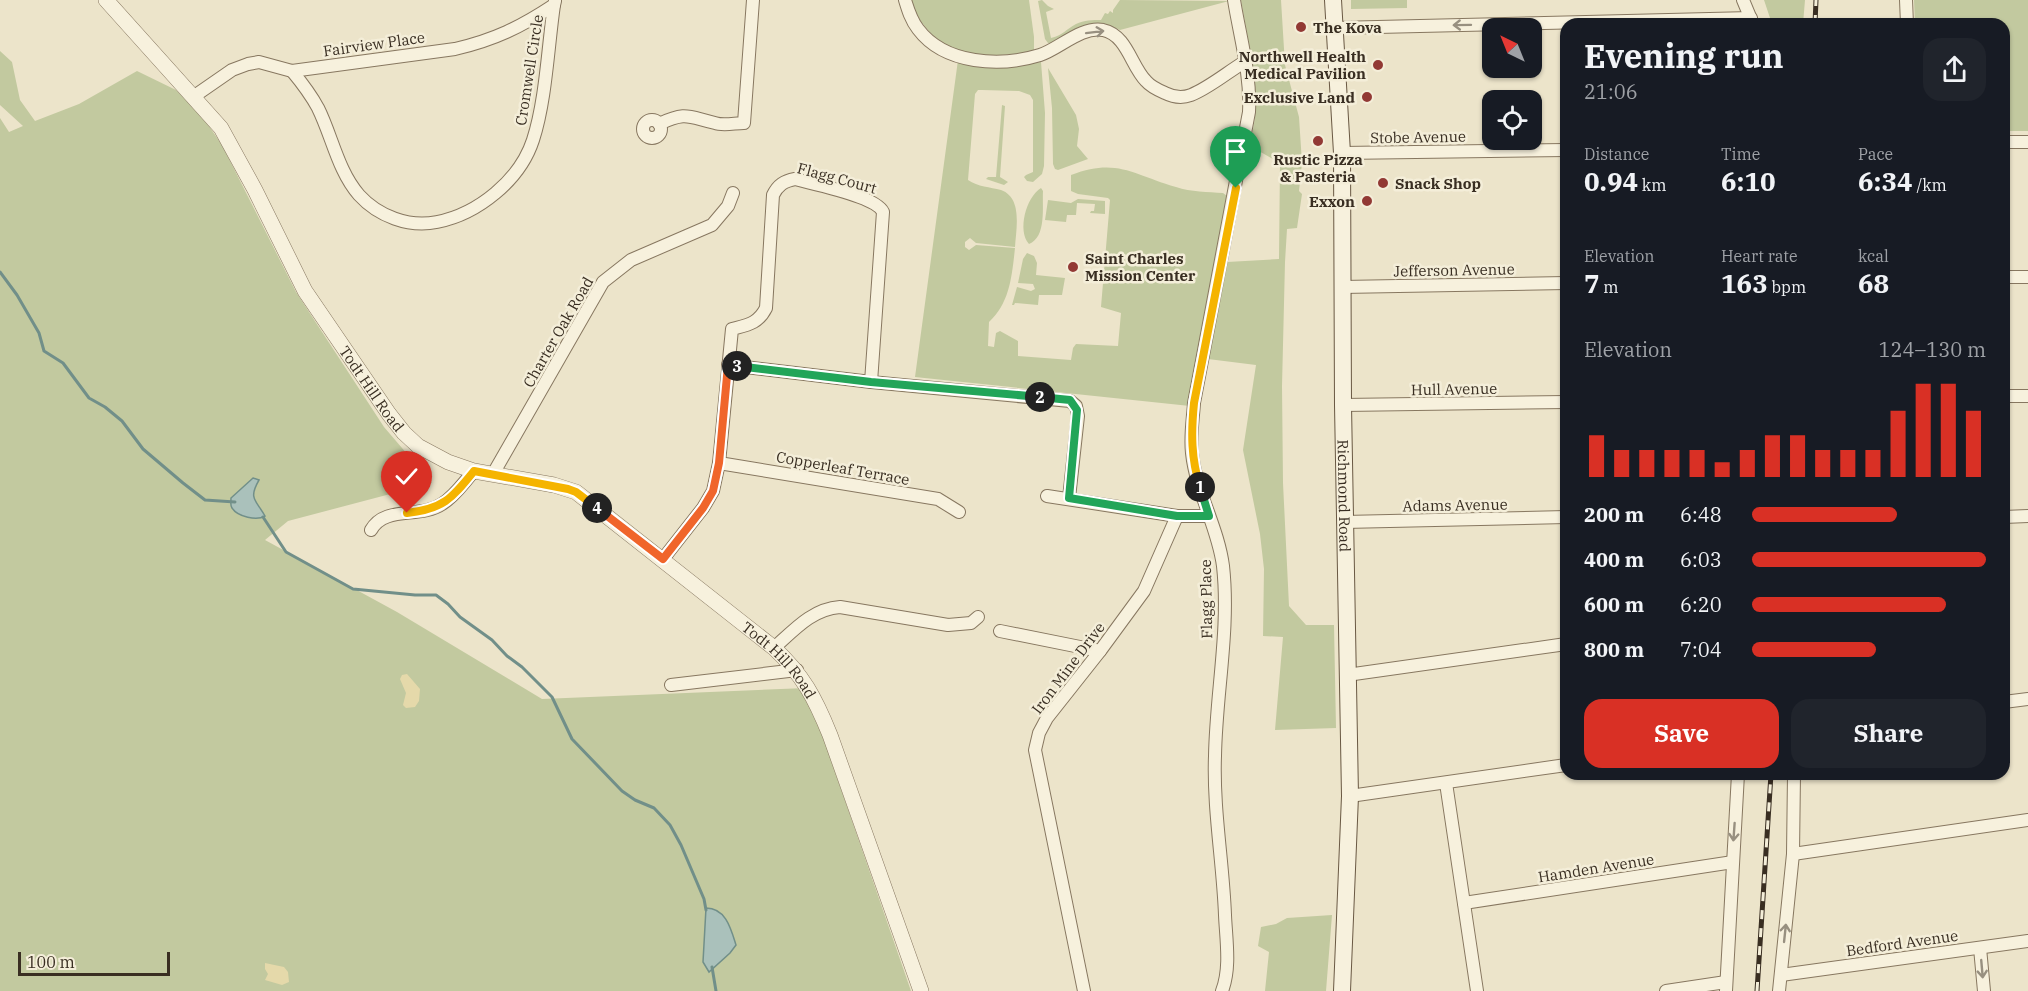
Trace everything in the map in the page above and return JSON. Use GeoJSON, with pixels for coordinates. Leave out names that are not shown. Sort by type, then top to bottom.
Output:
{"type":"FeatureCollection","features":[{"type":"Feature","properties":{"kind":"main road","name":"Richmond Road"},"geometry":{"type":"LineString","coordinates":[[1333,0],[1342,153],[1344,522],[1350,795],[1342,991]]}},
{"type":"Feature","properties":{"kind":"street","name":"Todt Hill Road"},"geometry":{"type":"LineString","coordinates":[[106,0],[220,128],[237,155],[305,291],[388,414],[404,433],[418,446],[448,462],[474,471],[554,485],[576,492],[774,648],[797,670],[816,700],[830,735],[921,991]]}},
{"type":"Feature","properties":{"kind":"street"},"geometry":{"type":"LineString","coordinates":[[659,124],[683,115],[698,117],[717,124],[744,123],[753,0]]}},
{"type":"Feature","properties":{"kind":"street"},"geometry":{"type":"LineString","coordinates":[[905,0],[912,20],[919,31],[931,41],[957,55],[996,63],[1042,54],[1089,32],[1105,31],[1120,41],[1145,80],[1155,89],[1169,96],[1192,95],[1246,62]]}},
{"type":"Feature","properties":{"kind":"street","name":"Flagg Place"},"geometry":{"type":"LineString","coordinates":[[1222,991],[1227,973],[1215,756],[1225,603],[1221,550],[1195,472],[1191,436],[1194,403],[1249,112],[1250,95],[1246,62],[1234,0]]}},
{"type":"Feature","properties":{"kind":"street"},"geometry":{"type":"LineString","coordinates":[[1743,0],[1751,18]]}},
{"type":"Feature","properties":{"kind":"street"},"geometry":{"type":"LineString","coordinates":[[1906,0],[1907,18]]}},
{"type":"Feature","properties":{"kind":"street","name":"Fairview Place"},"geometry":{"type":"LineString","coordinates":[[193,97],[232,70],[248,64],[260,62],[291,71],[478,44],[528,22],[555,2]]}},
{"type":"Feature","properties":{"kind":"street","name":"Cromwell Circle"},"geometry":{"type":"LineString","coordinates":[[291,71],[311,95],[319,109],[346,174],[358,194],[376,209],[405,222],[420,224],[448,220],[482,203],[514,174],[533,141],[555,2]]}},
{"type":"Feature","properties":{"kind":"street"},"geometry":{"type":"LineString","coordinates":[[1335,28],[1560,24]]}},
{"type":"Feature","properties":{"kind":"street"},"geometry":{"type":"LineString","coordinates":[[2010,142],[2028,142]]}},
{"type":"Feature","properties":{"kind":"street","name":"Stobe Avenue"},"geometry":{"type":"LineString","coordinates":[[1342,153],[1560,150]]}},
{"type":"Feature","properties":{"kind":"street","name":"Flagg Court"},"geometry":{"type":"LineString","coordinates":[[728,365],[732,329],[752,324],[763,315],[766,308],[773,195],[781,184],[795,179],[867,199],[880,206],[883,220],[871,382]]}},
{"type":"Feature","properties":{"kind":"street","name":"Charter Oak Road"},"geometry":{"type":"LineString","coordinates":[[493,474],[603,282],[620,266],[631,260],[712,225],[721,216],[733,193]]}},
{"type":"Feature","properties":{"kind":"street"},"geometry":{"type":"LineString","coordinates":[[2010,277],[2028,277]]}},
{"type":"Feature","properties":{"kind":"street","name":"Jefferson Avenue"},"geometry":{"type":"LineString","coordinates":[[1342,287],[1560,283]]}},
{"type":"Feature","properties":{"kind":"street"},"geometry":{"type":"LineString","coordinates":[[663,559],[703,508],[713,491],[719,463],[728,365],[871,382],[1070,400],[1076,406],[1078,416],[1069,498]]}},
{"type":"Feature","properties":{"kind":"street"},"geometry":{"type":"LineString","coordinates":[[2010,396],[2028,396]]}},
{"type":"Feature","properties":{"kind":"street","name":"Hull Avenue"},"geometry":{"type":"LineString","coordinates":[[1343,405],[1560,402]]}},
{"type":"Feature","properties":{"kind":"street","name":"Copperleaf Terrace"},"geometry":{"type":"LineString","coordinates":[[719,463],[938,499],[959,512]]}},
{"type":"Feature","properties":{"kind":"street"},"geometry":{"type":"LineString","coordinates":[[371,530],[380,519],[392,514],[426,511],[441,505],[454,495],[474,471]]}},
{"type":"Feature","properties":{"kind":"street"},"geometry":{"type":"LineString","coordinates":[[1047,496],[1177,516],[1209,516]]}},
{"type":"Feature","properties":{"kind":"street","name":"Iron Mine Drive"},"geometry":{"type":"LineString","coordinates":[[1084,991],[1035,750],[1039,733],[1047,718],[1144,591],[1177,516]]}},
{"type":"Feature","properties":{"kind":"street"},"geometry":{"type":"LineString","coordinates":[[2010,517],[2028,516]]}},
{"type":"Feature","properties":{"kind":"street","name":"Adams Avenue"},"geometry":{"type":"LineString","coordinates":[[1344,522],[1560,518]]}},
{"type":"Feature","properties":{"kind":"street"},"geometry":{"type":"LineString","coordinates":[[774,648],[804,620],[821,610],[830,608],[840,607],[948,625],[971,623],[978,617]]}},
{"type":"Feature","properties":{"kind":"street"},"geometry":{"type":"LineString","coordinates":[[1000,631],[1100,651]]}},
{"type":"Feature","properties":{"kind":"street"},"geometry":{"type":"LineString","coordinates":[[1347,675],[1560,645]]}},
{"type":"Feature","properties":{"kind":"street"},"geometry":{"type":"LineString","coordinates":[[671,685],[797,670]]}},
{"type":"Feature","properties":{"kind":"street"},"geometry":{"type":"LineString","coordinates":[[2010,701],[2028,699]]}},
{"type":"Feature","properties":{"kind":"street"},"geometry":{"type":"LineString","coordinates":[[1350,795],[1560,766]]}},
{"type":"Feature","properties":{"kind":"street"},"geometry":{"type":"LineString","coordinates":[[1666,991],[1726,987],[1738,780]]}},
{"type":"Feature","properties":{"kind":"street"},"geometry":{"type":"LineString","coordinates":[[1779,991],[1793,854],[1794,780]]}},
{"type":"Feature","properties":{"kind":"street"},"geometry":{"type":"LineString","coordinates":[[1446,783],[1477,991]]}},
{"type":"Feature","properties":{"kind":"street"},"geometry":{"type":"LineString","coordinates":[[1793,854],[2028,820]]}},
{"type":"Feature","properties":{"kind":"street","name":"Hamden Avenue"},"geometry":{"type":"LineString","coordinates":[[1464,903],[1733,862]]}},
{"type":"Feature","properties":{"kind":"street","name":"Bedford Avenue"},"geometry":{"type":"LineString","coordinates":[[1780,975],[2028,941]]}},
{"type":"Feature","properties":{"kind":"street"},"geometry":{"type":"LineString","coordinates":[[1980,948],[1984,991]]}},
{"type":"Feature","properties":{"kind":"green space"},"geometry":{"type":"Polygon","coordinates":[[[909,0],[1029,0],[1034,52],[976,54],[945,45],[920,20],[909,0]]]}},
{"type":"Feature","properties":{"kind":"green space"},"geometry":{"type":"Polygon","coordinates":[[[1042,0],[1054,9],[1046,12],[1051,38],[1079,23],[1101,20],[1105,13],[1108,14],[1110,11],[1113,13],[1120,0],[1229,1],[1120,30],[1113,27],[1053,44],[1048,43],[1045,39],[1038,1],[1042,0]]]}},
{"type":"Feature","properties":{"kind":"green space"},"geometry":{"type":"Polygon","coordinates":[[[1241,0],[1281,0],[1285,65],[1299,117],[1302,163],[1299,191],[1302,194],[1297,228],[1287,229],[1282,386],[1283,483],[1289,606],[1306,625],[1334,625],[1336,728],[1275,730],[1283,637],[1263,636],[1264,569],[1260,534],[1243,450],[1256,365],[1208,359],[1227,262],[1279,259],[1280,163],[1250,146],[1255,118],[1255,79],[1241,0]]]}},
{"type":"Feature","properties":{"kind":"green space"},"geometry":{"type":"Polygon","coordinates":[[[1351,0],[1407,0],[1407,8],[1351,9],[1351,0]]]}},
{"type":"Feature","properties":{"kind":"green space"},"geometry":{"type":"Polygon","coordinates":[[[1764,0],[1805,0],[1804,18],[1770,18],[1764,0]]]}},
{"type":"Feature","properties":{"kind":"green space"},"geometry":{"type":"Polygon","coordinates":[[[1914,0],[2028,0],[2028,131],[2010,131],[2010,18],[1915,18],[1914,0]]]}},
{"type":"Feature","properties":{"kind":"green space"},"geometry":{"type":"Polygon","coordinates":[[[0,51],[12,62],[20,100],[35,121],[79,104],[137,71],[176,90],[202,116],[222,145],[296,292],[384,427],[432,483],[288,521],[265,540],[397,612],[542,699],[806,688],[911,991],[0,991],[0,118],[9,132],[23,126],[0,105],[0,51]]]}},
{"type":"Feature","properties":{"kind":"green space","name":"Saint Charles Mission Center"},"geometry":{"type":"Polygon","coordinates":[[[958,60],[996,68],[1041,62],[1045,113],[1044,166],[1042,174],[1033,182],[1027,181],[1024,177],[1033,172],[1033,100],[1030,95],[1019,91],[982,90],[978,90],[975,94],[968,180],[1008,194],[1013,200],[1017,215],[1015,247],[976,243],[970,238],[965,242],[965,247],[969,250],[976,245],[1015,248],[1006,297],[989,322],[988,346],[994,347],[996,333],[1000,331],[1018,341],[1018,356],[1071,360],[1076,344],[1118,346],[1121,313],[1101,307],[1110,200],[1071,191],[1071,175],[1087,170],[1113,168],[1136,173],[1182,189],[1223,193],[1227,196],[1190,406],[915,377],[958,60]]]}},
{"type":"Feature","properties":{"kind":"green space"},"geometry":{"type":"Polygon","coordinates":[[[1048,68],[1076,115],[1079,129],[1077,146],[1088,159],[1058,170],[1053,164],[1052,108],[1048,68]]]}},
{"type":"Feature","properties":{"kind":"green space"},"geometry":{"type":"Polygon","coordinates":[[[1002,105],[1005,106],[1000,177],[1008,182],[1004,185],[986,179],[996,177],[1002,105]]]}},
{"type":"Feature","properties":{"kind":"green space"},"geometry":{"type":"Polygon","coordinates":[[[1041,188],[1043,213],[1041,228],[1039,235],[1029,244],[1024,231],[1025,214],[1031,199],[1041,188]]]}},
{"type":"Feature","properties":{"kind":"green space"},"geometry":{"type":"Polygon","coordinates":[[[1078,199],[1105,201],[1105,214],[1090,213],[1094,211],[1095,204],[1077,203],[1076,215],[1067,215],[1066,222],[1045,220],[1048,200],[1071,203],[1078,199]]]}},
{"type":"Feature","properties":{"kind":"green space"},"geometry":{"type":"Polygon","coordinates":[[[1027,253],[1034,256],[1037,263],[1036,275],[1065,278],[1062,295],[1039,295],[1038,305],[1015,303],[1012,305],[1017,287],[1031,291],[1035,289],[1033,284],[1018,283],[1023,259],[1027,253]]]}},
{"type":"Feature","properties":{"kind":"green space"},"geometry":{"type":"Polygon","coordinates":[[[1332,915],[1326,991],[1265,991],[1269,952],[1258,946],[1261,927],[1276,924],[1287,918],[1332,915]]]}},
{"type":"Feature","properties":{"kind":"sand"},"geometry":{"type":"Polygon","coordinates":[[[407,674],[420,689],[419,701],[415,707],[406,708],[403,705],[406,693],[400,679],[402,675],[407,674]]]}},
{"type":"Feature","properties":{"kind":"sand"},"geometry":{"type":"Polygon","coordinates":[[[265,963],[284,967],[288,972],[289,982],[282,985],[265,980],[268,974],[265,963]]]}},
{"type":"Feature","properties":{"kind":"water"},"geometry":{"type":"Polygon","coordinates":[[[253,478],[259,480],[254,491],[254,499],[265,516],[262,517],[243,516],[231,506],[231,498],[253,478]]]}},
{"type":"Feature","properties":{"kind":"water"},"geometry":{"type":"Polygon","coordinates":[[[706,908],[723,915],[730,926],[736,945],[709,972],[703,962],[706,908]]]}},
{"type":"Feature","properties":{"kind":"waterway"},"geometry":{"type":"LineString","coordinates":[[0,272],[17,295],[39,333],[44,351],[63,363],[89,398],[122,421],[143,449],[205,500],[235,502]]}},
{"type":"Feature","properties":{"kind":"waterway"},"geometry":{"type":"LineString","coordinates":[[263,517],[286,552],[353,589],[436,595],[460,617],[492,640],[552,697],[572,739],[622,791],[635,800],[654,808],[670,825],[704,899],[706,910]]}},
{"type":"Feature","properties":{"kind":"waterway"},"geometry":{"type":"LineString","coordinates":[[712,967],[716,991]]}},
{"type":"Feature","properties":{"kind":"railway"},"geometry":{"type":"LineString","coordinates":[[1815,18],[1816,0]]}},
{"type":"Feature","properties":{"kind":"railway"},"geometry":{"type":"LineString","coordinates":[[1757,991],[1771,780]]}},
{"type":"Feature","properties":{"kind":"place","name":"The Kova"},"geometry":{"type":"Point","coordinates":[1301,27]}},
{"type":"Feature","properties":{"kind":"place","name":"Northwell Health Medical Pavilion"},"geometry":{"type":"Point","coordinates":[1378,65]}},
{"type":"Feature","properties":{"kind":"place","name":"Exclusive Land"},"geometry":{"type":"Point","coordinates":[1367,97]}},
{"type":"Feature","properties":{"kind":"place","name":"Rustic Pizza & Pasteria"},"geometry":{"type":"Point","coordinates":[1318,141]}},
{"type":"Feature","properties":{"kind":"place","name":"Snack Shop"},"geometry":{"type":"Point","coordinates":[1383,183]}},
{"type":"Feature","properties":{"kind":"place","name":"Exxon"},"geometry":{"type":"Point","coordinates":[1367,201]}},
{"type":"Feature","properties":{"kind":"place","name":"Saint Charles Mission Center"},"geometry":{"type":"Point","coordinates":[1073,267]}},
{"type":"Feature","properties":{"kind":"route"},"geometry":{"type":"LineString","coordinates":[[407,513],[426,511],[441,505],[454,495],[474,471],[554,485],[576,492],[663,559],[703,508],[713,491],[719,463],[728,365],[871,382],[1070,400],[1076,406],[1078,416],[1069,498],[1177,516],[1209,516],[1195,472],[1191,436],[1194,403],[1236,188]]}}]}
